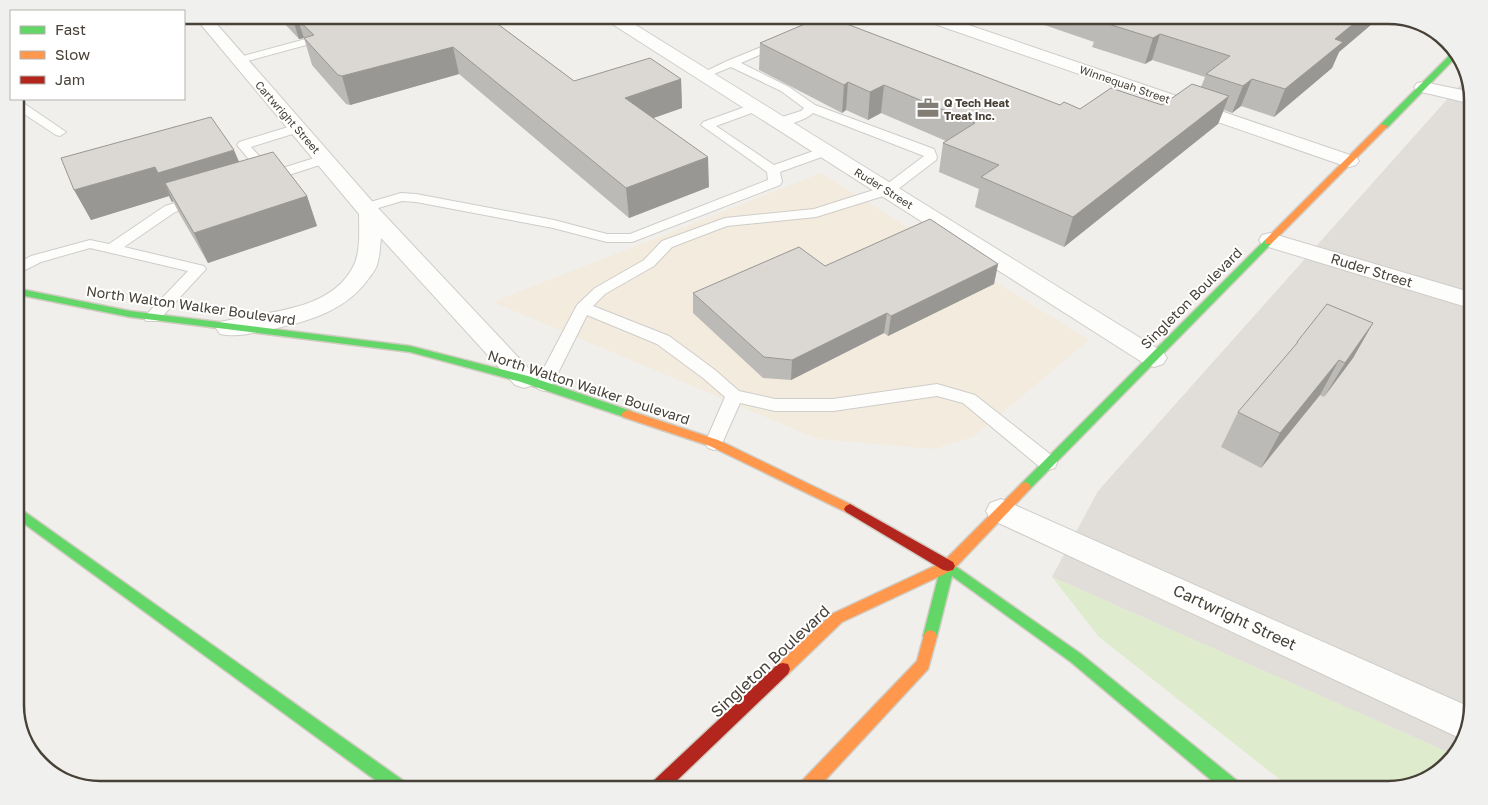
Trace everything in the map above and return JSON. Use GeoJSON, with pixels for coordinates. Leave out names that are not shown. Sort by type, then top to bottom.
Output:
{"type":"FeatureCollection","features":[{"type":"Feature","properties":{"kind":"main road","name":"Singleton Boulevard"},"geometry":{"type":"LineString","coordinates":[[665,781],[837,618],[948,566],[1451,58]]}},
{"type":"Feature","properties":{"kind":"main road","name":"North Walton Walker Boulevard"},"geometry":{"type":"LineString","coordinates":[[24,293],[152,317],[410,350],[534,382],[714,442],[842,505],[948,566],[1076,658],[1224,781]]}},
{"type":"Feature","properties":{"kind":"main road"},"geometry":{"type":"LineString","coordinates":[[24,516],[390,781]]}},
{"type":"Feature","properties":{"kind":"main road","name":"Singleton Boulevard"},"geometry":{"type":"LineString","coordinates":[[813,781],[922,664],[948,566]]}},
{"type":"Feature","properties":{"kind":"street","name":"Cartwright Street"},"geometry":{"type":"LineString","coordinates":[[209,24],[368,210],[534,382]]}},
{"type":"Feature","properties":{"kind":"street","name":"Ruder Street"},"geometry":{"type":"LineString","coordinates":[[623,24],[1154,358]]}},
{"type":"Feature","properties":{"kind":"street","name":"Winnequah Street"},"geometry":{"type":"LineString","coordinates":[[949,24],[1349,161]]}},
{"type":"Feature","properties":{"kind":"street"},"geometry":{"type":"LineString","coordinates":[[1423,87],[1464,96]]}},
{"type":"Feature","properties":{"kind":"street"},"geometry":{"type":"LineString","coordinates":[[229,328],[274,322],[310,312],[343,294],[366,266],[368,210]]}},
{"type":"Feature","properties":{"kind":"street","name":"Ruder Street"},"geometry":{"type":"LineString","coordinates":[[1270,240],[1464,298]]}},
{"type":"Feature","properties":{"kind":"street","name":"Cartwright Street"},"geometry":{"type":"LineString","coordinates":[[1001,511],[1463,722]]}},
{"type":"Feature","properties":{"kind":"lane"},"geometry":{"type":"LineString","coordinates":[[240,60],[342,32]]}},
{"type":"Feature","properties":{"kind":"lane"},"geometry":{"type":"LineString","coordinates":[[704,75],[785,40]]}},
{"type":"Feature","properties":{"kind":"lane"},"geometry":{"type":"LineString","coordinates":[[534,382],[583,308],[600,291],[650,264],[667,244],[725,222],[816,213],[888,190],[932,158],[929,152],[811,108],[785,89],[731,63]]}},
{"type":"Feature","properties":{"kind":"lane"},"geometry":{"type":"LineString","coordinates":[[368,210],[401,197],[416,198],[554,224],[607,238],[632,238],[775,182],[773,170],[707,125],[756,107]]}},
{"type":"Feature","properties":{"kind":"lane"},"geometry":{"type":"LineString","coordinates":[[780,122],[805,114],[811,108]]}},
{"type":"Feature","properties":{"kind":"lane"},"geometry":{"type":"LineString","coordinates":[[24,109],[60,132]]}},
{"type":"Feature","properties":{"kind":"lane"},"geometry":{"type":"LineString","coordinates":[[271,176],[243,145],[298,128]]}},
{"type":"Feature","properties":{"kind":"lane"},"geometry":{"type":"LineString","coordinates":[[773,170],[825,150]]}},
{"type":"Feature","properties":{"kind":"lane"},"geometry":{"type":"LineString","coordinates":[[252,182],[324,159]]}},
{"type":"Feature","properties":{"kind":"lane"},"geometry":{"type":"LineString","coordinates":[[112,249],[170,209],[206,197]]}},
{"type":"Feature","properties":{"kind":"lane"},"geometry":{"type":"LineString","coordinates":[[24,266],[36,259],[90,244],[200,269],[152,317]]}},
{"type":"Feature","properties":{"kind":"lane"},"geometry":{"type":"LineString","coordinates":[[583,308],[663,340],[734,396],[775,405],[833,405],[938,390],[969,399],[1048,463]]}},
{"type":"Feature","properties":{"kind":"lane"},"geometry":{"type":"LineString","coordinates":[[714,442],[734,396]]}},
{"type":"Feature","properties":{"kind":"shaded area"},"geometry":{"type":"Polygon","coordinates":[[[1462,82],[1464,95],[1464,715],[1456,739],[1447,752],[1052,577],[1098,491],[1462,82]]]}},
{"type":"Feature","properties":{"kind":"shaded area"},"geometry":{"type":"Polygon","coordinates":[[[821,173],[1089,340],[975,436],[935,449],[818,439],[493,302],[821,173]]]}},
{"type":"Feature","properties":{"kind":"green space"},"geometry":{"type":"Polygon","coordinates":[[[1052,577],[1447,752],[1431,768],[1408,779],[1398,781],[1282,781],[1099,637],[1052,577]]]}},
{"type":"Feature","properties":{"kind":"building"},"geometry":{"type":"Polygon","coordinates":[[[302,24],[498,24],[574,81],[650,58],[681,79],[625,98],[708,157],[626,188],[453,47],[342,76],[338,75],[304,38],[314,35],[302,24]]]}},
{"type":"Feature","properties":{"kind":"building"},"geometry":{"type":"Polygon","coordinates":[[[805,24],[847,24],[1060,105],[1064,102],[1080,109],[1111,88],[1162,105],[1192,84],[1229,96],[1073,217],[981,177],[999,165],[943,143],[975,123],[884,85],[870,92],[848,82],[844,85],[760,43],[805,24]]]}},
{"type":"Feature","properties":{"kind":"building"},"geometry":{"type":"Polygon","coordinates":[[[1109,24],[1353,24],[1335,39],[1343,42],[1285,89],[1252,79],[1243,86],[1206,74],[1230,56],[1160,34],[1153,38],[1109,24]]]}},
{"type":"Feature","properties":{"kind":"building"},"geometry":{"type":"Polygon","coordinates":[[[211,117],[234,150],[158,173],[155,167],[74,190],[61,158],[211,117]]]}},
{"type":"Feature","properties":{"kind":"building"},"geometry":{"type":"Polygon","coordinates":[[[273,152],[307,196],[194,233],[165,183],[273,152]]]}},
{"type":"Feature","properties":{"kind":"building"},"geometry":{"type":"Polygon","coordinates":[[[930,219],[998,264],[891,316],[887,313],[792,360],[764,357],[693,293],[799,247],[825,266],[930,219]]]}},
{"type":"Feature","properties":{"kind":"building"},"geometry":{"type":"Polygon","coordinates":[[[1327,304],[1373,323],[1345,363],[1339,360],[1280,433],[1238,412],[1298,342],[1327,304]]]}},
{"type":"Feature","properties":{"kind":"traffic: fast"},"geometry":{"type":"LineString","coordinates":[[1384,126],[1451,58]]}},
{"type":"Feature","properties":{"kind":"traffic: fast"},"geometry":{"type":"LineString","coordinates":[[1025,487],[1268,242]]}},
{"type":"Feature","properties":{"kind":"traffic: fast"},"geometry":{"type":"LineString","coordinates":[[24,293],[130,314],[410,349],[524,379],[627,414]]}},
{"type":"Feature","properties":{"kind":"traffic: fast"},"geometry":{"type":"LineString","coordinates":[[24,517],[390,781]]}},
{"type":"Feature","properties":{"kind":"traffic: fast"},"geometry":{"type":"LineString","coordinates":[[930,636],[948,566]]}},
{"type":"Feature","properties":{"kind":"traffic: fast"},"geometry":{"type":"LineString","coordinates":[[948,566],[1076,658],[1224,781]]}},
{"type":"Feature","properties":{"kind":"traffic: slow"},"geometry":{"type":"LineString","coordinates":[[1268,242],[1384,126]]}},
{"type":"Feature","properties":{"kind":"traffic: slow"},"geometry":{"type":"LineString","coordinates":[[627,414],[714,443],[850,509]]}},
{"type":"Feature","properties":{"kind":"traffic: slow"},"geometry":{"type":"LineString","coordinates":[[783,669],[837,618],[948,566],[1025,487]]}},
{"type":"Feature","properties":{"kind":"traffic: slow"},"geometry":{"type":"LineString","coordinates":[[813,781],[923,664],[930,636]]}},
{"type":"Feature","properties":{"kind":"traffic: jam"},"geometry":{"type":"LineString","coordinates":[[850,509],[948,566]]}},
{"type":"Feature","properties":{"kind":"traffic: jam"},"geometry":{"type":"LineString","coordinates":[[665,781],[783,669]]}},
{"type":"Feature","properties":{"kind":"place","name":"Q Tech Heat Treat Inc."},"geometry":{"type":"Point","coordinates":[928,108]}}]}
